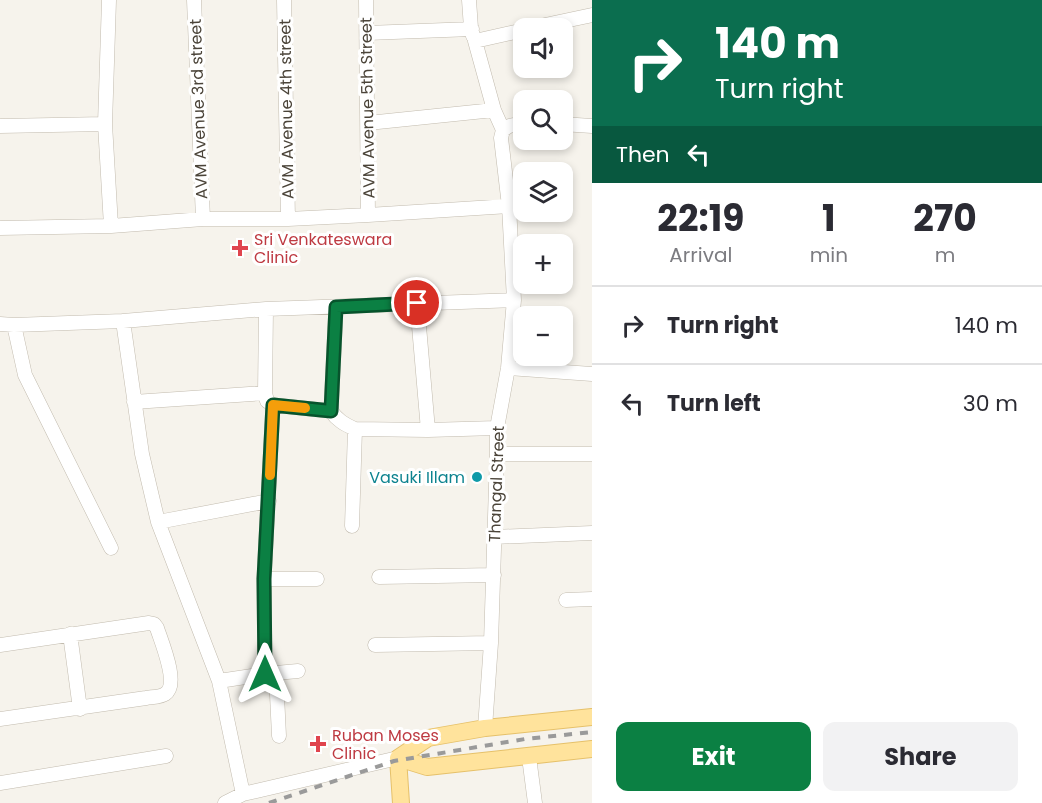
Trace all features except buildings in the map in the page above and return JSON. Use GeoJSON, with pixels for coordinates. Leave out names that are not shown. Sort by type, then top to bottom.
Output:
{"type":"FeatureCollection","features":[{"type":"Feature","properties":{"kind":"main road"},"geometry":{"type":"LineString","coordinates":[[398,758],[428,738],[485,728],[592,717]]}},
{"type":"Feature","properties":{"kind":"main road"},"geometry":{"type":"LineString","coordinates":[[398,758],[427,767],[592,749]]}},
{"type":"Feature","properties":{"kind":"main road"},"geometry":{"type":"LineString","coordinates":[[398,758],[401,803]]}},
{"type":"Feature","properties":{"kind":"street"},"geometry":{"type":"LineString","coordinates":[[109,0],[105,124],[111,226]]}},
{"type":"Feature","properties":{"kind":"street","name":"AVM Avenue 3rd street"},"geometry":{"type":"LineString","coordinates":[[194,0],[203,219]]}},
{"type":"Feature","properties":{"kind":"street","name":"AVM Avenue 4th street"},"geometry":{"type":"LineString","coordinates":[[284,0],[288,219]]}},
{"type":"Feature","properties":{"kind":"street","name":"AVM Avenue 5th Street"},"geometry":{"type":"LineString","coordinates":[[366,0],[368,215]]}},
{"type":"Feature","properties":{"kind":"street"},"geometry":{"type":"LineString","coordinates":[[469,0],[473,35],[494,110],[503,129],[513,125]]}},
{"type":"Feature","properties":{"kind":"street"},"geometry":{"type":"LineString","coordinates":[[573,19],[592,15]]}},
{"type":"Feature","properties":{"kind":"street"},"geometry":{"type":"LineString","coordinates":[[367,33],[473,35],[513,31]]}},
{"type":"Feature","properties":{"kind":"street"},"geometry":{"type":"LineString","coordinates":[[368,123],[494,110]]}},
{"type":"Feature","properties":{"kind":"street"},"geometry":{"type":"LineString","coordinates":[[0,126],[105,124]]}},
{"type":"Feature","properties":{"kind":"street"},"geometry":{"type":"LineString","coordinates":[[573,125],[592,126]]}},
{"type":"Feature","properties":{"kind":"street","name":"Thangal Street"},"geometry":{"type":"LineString","coordinates":[[485,728],[494,575],[497,428],[508,368],[514,300],[509,206],[501,138],[503,129]]}},
{"type":"Feature","properties":{"kind":"street"},"geometry":{"type":"LineString","coordinates":[[0,228],[111,226],[203,219],[288,219],[509,206]]}},
{"type":"Feature","properties":{"kind":"street"},"geometry":{"type":"LineString","coordinates":[[111,548],[25,375],[7,324],[123,321],[266,309],[514,300]]}},
{"type":"Feature","properties":{"kind":"street"},"geometry":{"type":"LineString","coordinates":[[417,303],[428,430]]}},
{"type":"Feature","properties":{"kind":"street"},"geometry":{"type":"LineString","coordinates":[[336,307],[331,411],[336,418],[355,429],[497,428]]}},
{"type":"Feature","properties":{"kind":"street"},"geometry":{"type":"LineString","coordinates":[[266,309],[265,393],[267,401],[273,405],[331,411]]}},
{"type":"Feature","properties":{"kind":"street"},"geometry":{"type":"LineString","coordinates":[[123,321],[142,454],[158,522],[219,681],[243,794]]}},
{"type":"Feature","properties":{"kind":"street"},"geometry":{"type":"LineString","coordinates":[[508,368],[592,374]]}},
{"type":"Feature","properties":{"kind":"street"},"geometry":{"type":"LineString","coordinates":[[134,402],[265,393]]}},
{"type":"Feature","properties":{"kind":"street"},"geometry":{"type":"LineString","coordinates":[[273,405],[264,579],[271,674],[279,736]]}},
{"type":"Feature","properties":{"kind":"street"},"geometry":{"type":"LineString","coordinates":[[352,526],[355,429]]}},
{"type":"Feature","properties":{"kind":"street"},"geometry":{"type":"LineString","coordinates":[[497,454],[592,454]]}},
{"type":"Feature","properties":{"kind":"street"},"geometry":{"type":"LineString","coordinates":[[158,522],[269,501]]}},
{"type":"Feature","properties":{"kind":"street"},"geometry":{"type":"LineString","coordinates":[[494,537],[592,533]]}},
{"type":"Feature","properties":{"kind":"street"},"geometry":{"type":"LineString","coordinates":[[379,577],[494,575]]}},
{"type":"Feature","properties":{"kind":"street"},"geometry":{"type":"LineString","coordinates":[[264,579],[317,579]]}},
{"type":"Feature","properties":{"kind":"street"},"geometry":{"type":"LineString","coordinates":[[566,600],[592,599]]}},
{"type":"Feature","properties":{"kind":"street"},"geometry":{"type":"LineString","coordinates":[[0,645],[145,623],[154,624],[172,683],[165,694],[80,709],[0,719]]}},
{"type":"Feature","properties":{"kind":"street"},"geometry":{"type":"LineString","coordinates":[[70,634],[80,709]]}},
{"type":"Feature","properties":{"kind":"street"},"geometry":{"type":"LineString","coordinates":[[375,645],[491,643]]}},
{"type":"Feature","properties":{"kind":"street"},"geometry":{"type":"LineString","coordinates":[[219,681],[298,671]]}},
{"type":"Feature","properties":{"kind":"street"},"geometry":{"type":"LineString","coordinates":[[0,783],[166,756]]}},
{"type":"Feature","properties":{"kind":"street"},"geometry":{"type":"LineString","coordinates":[[529,757],[535,803]]}},
{"type":"Feature","properties":{"kind":"street"},"geometry":{"type":"LineString","coordinates":[[225,803],[243,794],[398,758]]}},
{"type":"Feature","properties":{"kind":"railway"},"geometry":{"type":"LineString","coordinates":[[269,803],[394,761],[525,739],[592,732]]}},
{"type":"Feature","properties":{"kind":"slow traffic"},"geometry":{"type":"LineString","coordinates":[[270,475],[273,405],[305,408]]}},
{"type":"Feature","properties":{"kind":"place","name":"Sri Venkateswara Clinic"},"geometry":{"type":"Point","coordinates":[240,248]}},
{"type":"Feature","properties":{"kind":"place","name":"Vasuki Illam"},"geometry":{"type":"Point","coordinates":[477,477]}},
{"type":"Feature","properties":{"kind":"place","name":"Ruban Moses Clinic"},"geometry":{"type":"Point","coordinates":[318,744]}},
{"type":"Feature","properties":{"kind":"route"},"geometry":{"type":"LineString","coordinates":[[265,674],[264,579],[273,405],[331,411],[336,307],[417,303]]}}]}
